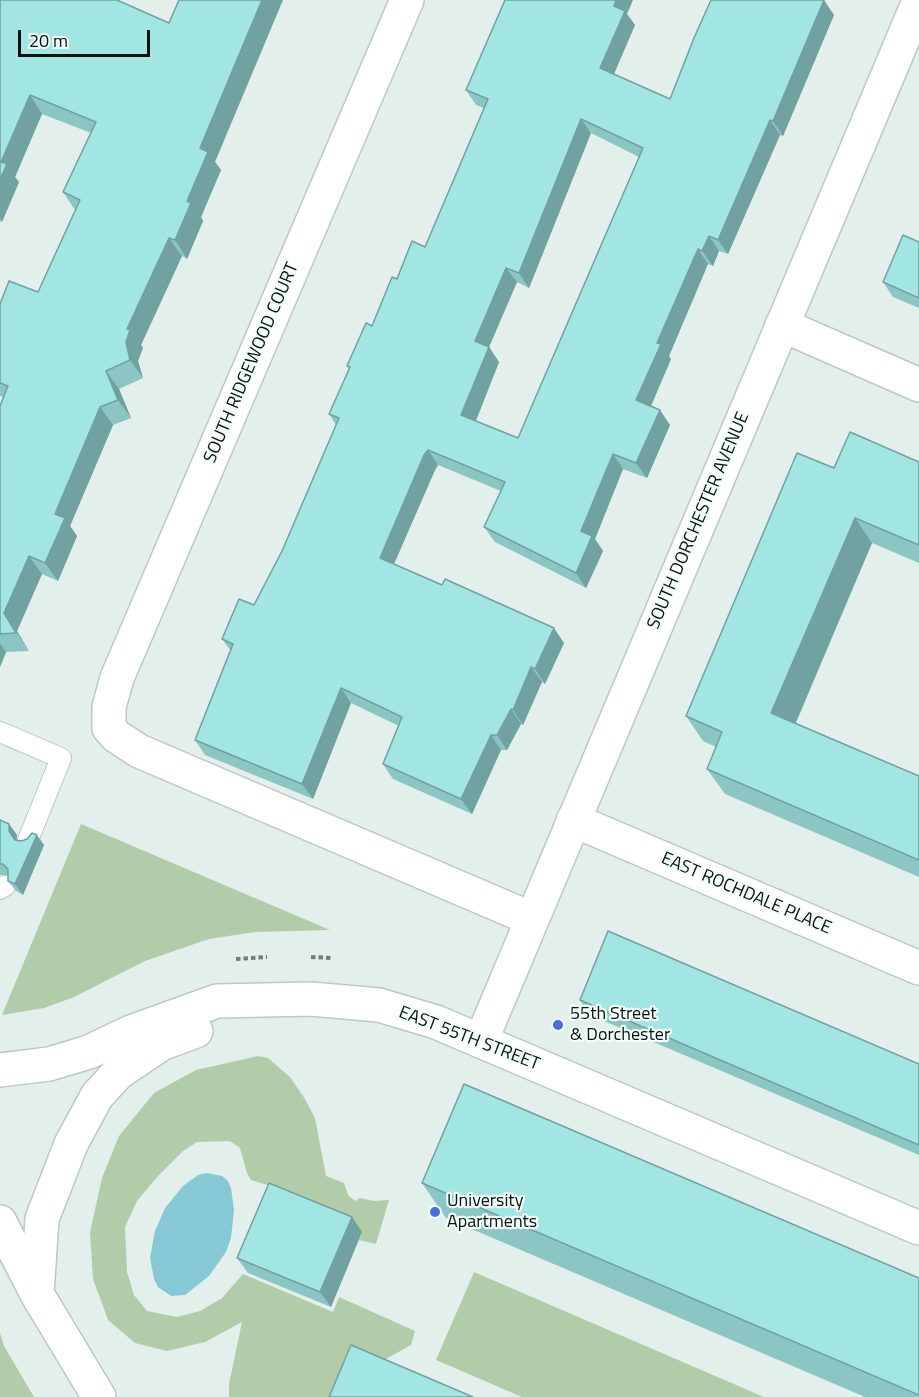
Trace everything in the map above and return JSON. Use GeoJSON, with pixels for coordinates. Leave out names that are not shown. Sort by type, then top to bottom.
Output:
{"type":"FeatureCollection","features":[{"type":"Feature","properties":{"kind":"street","name":"SOUTH RIDGEWOOD COURT"},"geometry":{"type":"LineString","coordinates":[[407,0],[117,678],[109,707],[110,728],[116,736],[139,751],[532,919]]}},
{"type":"Feature","properties":{"kind":"street","name":"SOUTH DORCHESTER AVENUE"},"geometry":{"type":"LineString","coordinates":[[481,1041],[919,2]]}},
{"type":"Feature","properties":{"kind":"street"},"geometry":{"type":"LineString","coordinates":[[782,325],[919,385]]}},
{"type":"Feature","properties":{"kind":"street","name":"EAST ROCHDALE PLACE"},"geometry":{"type":"LineString","coordinates":[[573,820],[919,968]]}},
{"type":"Feature","properties":{"kind":"street","name":"EAST 55TH STREET"},"geometry":{"type":"LineString","coordinates":[[0,1070],[49,1064],[89,1052],[131,1032],[217,1001],[311,999],[379,1005],[436,1022],[919,1228]]}},
{"type":"Feature","properties":{"kind":"street"},"geometry":{"type":"LineString","coordinates":[[37,1294],[42,1219],[71,1144],[97,1096],[118,1073],[161,1044],[223,1021],[252,1000]]}},
{"type":"Feature","properties":{"kind":"street"},"geometry":{"type":"LineString","coordinates":[[0,1222],[37,1294],[99,1397]]}},
{"type":"Feature","properties":{"kind":"lane"},"geometry":{"type":"LineString","coordinates":[[0,732],[61,758],[28,840]]}},
{"type":"Feature","properties":{"kind":"green space"},"geometry":{"type":"Polygon","coordinates":[[[81,824],[330,930],[255,932],[209,939],[145,961],[74,997],[44,1008],[2,1015],[81,824]]]}},
{"type":"Feature","properties":{"kind":"green space"},"geometry":{"type":"Polygon","coordinates":[[[258,1056],[268,1058],[290,1077],[305,1099],[315,1118],[326,1176],[344,1183],[348,1195],[355,1201],[360,1198],[374,1201],[389,1200],[376,1244],[359,1240],[362,1232],[274,1187],[251,1180],[240,1148],[230,1141],[197,1142],[183,1151],[137,1201],[125,1227],[127,1272],[134,1295],[147,1311],[177,1317],[200,1311],[222,1298],[243,1274],[333,1312],[339,1297],[415,1331],[411,1345],[386,1359],[381,1371],[361,1397],[229,1397],[229,1384],[242,1322],[205,1342],[167,1351],[135,1343],[108,1320],[93,1279],[90,1232],[102,1178],[119,1136],[154,1093],[196,1070],[258,1056]]]}},
{"type":"Feature","properties":{"kind":"green space"},"geometry":{"type":"Polygon","coordinates":[[[474,1272],[764,1397],[522,1397],[436,1360],[474,1272]]]}},
{"type":"Feature","properties":{"kind":"green space"},"geometry":{"type":"Polygon","coordinates":[[[0,1333],[4,1346],[34,1397],[0,1397],[0,1333]]]}},
{"type":"Feature","properties":{"kind":"water"},"geometry":{"type":"Polygon","coordinates":[[[207,1173],[222,1176],[231,1188],[234,1210],[231,1238],[226,1252],[209,1276],[185,1295],[171,1296],[158,1287],[154,1279],[150,1258],[155,1231],[165,1208],[183,1186],[198,1175],[207,1173]]]}},
{"type":"Feature","properties":{"kind":"building"},"geometry":{"type":"Polygon","coordinates":[[[0,0],[117,0],[169,23],[179,0],[262,0],[200,148],[208,152],[187,201],[191,203],[175,240],[169,238],[127,329],[130,330],[126,342],[130,360],[106,371],[118,400],[100,407],[55,514],[65,518],[45,563],[29,556],[4,613],[16,633],[0,634],[0,406],[8,386],[0,383],[0,304],[9,281],[38,292],[80,200],[63,192],[96,122],[30,95],[1,162],[7,164],[0,179],[0,0]]]}},
{"type":"Feature","properties":{"kind":"building"},"geometry":{"type":"Polygon","coordinates":[[[505,0],[616,0],[614,6],[625,11],[600,68],[670,99],[711,0],[824,0],[773,121],[770,120],[718,240],[709,236],[702,251],[698,249],[657,343],[661,344],[636,400],[660,410],[636,463],[613,454],[581,531],[592,536],[576,573],[484,527],[505,482],[428,450],[424,455],[380,558],[442,585],[445,579],[554,628],[535,669],[531,667],[513,710],[511,709],[497,735],[491,735],[461,799],[383,764],[402,717],[341,688],[302,784],[195,740],[233,644],[222,639],[239,599],[254,605],[282,551],[339,418],[329,414],[366,323],[372,326],[392,277],[397,279],[412,241],[425,247],[488,99],[466,90],[505,0]],[[581,119],[519,273],[506,268],[475,341],[489,347],[461,415],[518,438],[643,148],[581,119]]]}},
{"type":"Feature","properties":{"kind":"building"},"geometry":{"type":"Polygon","coordinates":[[[903,235],[919,242],[919,298],[883,282],[903,235]]]}},
{"type":"Feature","properties":{"kind":"building"},"geometry":{"type":"Polygon","coordinates":[[[850,432],[919,462],[919,545],[855,518],[771,713],[919,776],[919,860],[707,769],[722,732],[686,716],[797,453],[834,468],[850,432]]]}},
{"type":"Feature","properties":{"kind":"building"},"geometry":{"type":"Polygon","coordinates":[[[0,820],[9,824],[9,831],[15,840],[27,839],[32,833],[37,835],[15,884],[8,881],[8,869],[0,864],[0,820]]]}},
{"type":"Feature","properties":{"kind":"building"},"geometry":{"type":"Polygon","coordinates":[[[608,931],[919,1064],[919,1145],[580,1000],[608,931]]]}},
{"type":"Feature","properties":{"kind":"building"},"geometry":{"type":"Polygon","coordinates":[[[464,1084],[919,1278],[919,1395],[422,1183],[464,1084]]]}},
{"type":"Feature","properties":{"kind":"building"},"geometry":{"type":"Polygon","coordinates":[[[269,1183],[352,1217],[320,1292],[237,1258],[269,1183]]]}},
{"type":"Feature","properties":{"kind":"building"},"geometry":{"type":"Polygon","coordinates":[[[351,1345],[473,1397],[329,1397],[351,1345]]]}},
{"type":"Feature","properties":{"kind":"place","name":"55th Street & Dorchester"},"geometry":{"type":"Point","coordinates":[558,1025]}},
{"type":"Feature","properties":{"kind":"place","name":"University Apartments"},"geometry":{"type":"Point","coordinates":[435,1212]}}]}
